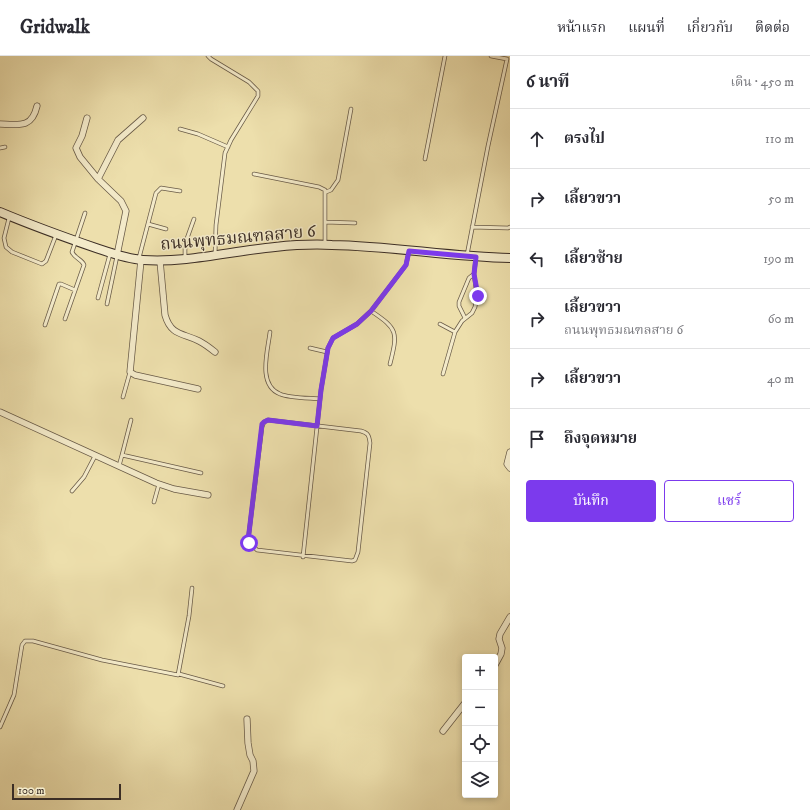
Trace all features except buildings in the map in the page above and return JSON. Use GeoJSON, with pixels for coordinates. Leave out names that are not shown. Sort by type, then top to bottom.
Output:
{"type":"FeatureCollection","features":[{"type":"Feature","properties":{"kind":"main road","name":"ถนนพุทธมณฑลสาย 6"},"geometry":{"type":"LineString","coordinates":[[0,213],[75,241],[114,254],[140,260],[163,261],[215,256],[274,247],[325,245],[359,246],[476,257],[510,258]]}},
{"type":"Feature","properties":{"kind":"street"},"geometry":{"type":"LineString","coordinates":[[0,124],[22,124],[28,122],[34,117],[37,106]]}},
{"type":"Feature","properties":{"kind":"street"},"geometry":{"type":"LineString","coordinates":[[87,118],[82,136],[76,148],[80,157],[98,179],[121,201],[126,211],[114,254]]}},
{"type":"Feature","properties":{"kind":"street"},"geometry":{"type":"LineString","coordinates":[[98,179],[118,140],[143,118]]}},
{"type":"Feature","properties":{"kind":"street"},"geometry":{"type":"LineString","coordinates":[[140,260],[130,372],[135,375],[161,382],[198,389]]}},
{"type":"Feature","properties":{"kind":"street"},"geometry":{"type":"LineString","coordinates":[[163,261],[165,315],[168,324],[172,330],[198,340],[215,352]]}},
{"type":"Feature","properties":{"kind":"street"},"geometry":{"type":"LineString","coordinates":[[0,412],[159,484],[174,489],[208,495]]}},
{"type":"Feature","properties":{"kind":"street"},"geometry":{"type":"LineString","coordinates":[[510,452],[507,464],[510,468]]}},
{"type":"Feature","properties":{"kind":"street"},"geometry":{"type":"LineString","coordinates":[[498,660],[502,648],[499,639],[500,634],[508,626],[510,617]]}},
{"type":"Feature","properties":{"kind":"street"},"geometry":{"type":"LineString","coordinates":[[443,731],[462,707]]}},
{"type":"Feature","properties":{"kind":"street"},"geometry":{"type":"LineString","coordinates":[[237,810],[254,771],[248,743],[247,719]]}},
{"type":"Feature","properties":{"kind":"lane"},"geometry":{"type":"LineString","coordinates":[[208,56],[210,59],[249,82],[258,91],[256,100],[225,153],[216,225],[215,256]]}},
{"type":"Feature","properties":{"kind":"lane"},"geometry":{"type":"LineString","coordinates":[[425,159],[445,56]]}},
{"type":"Feature","properties":{"kind":"lane"},"geometry":{"type":"LineString","coordinates":[[467,256],[509,60],[491,56]]}},
{"type":"Feature","properties":{"kind":"lane"},"geometry":{"type":"LineString","coordinates":[[326,192],[331,190],[338,180],[352,109]]}},
{"type":"Feature","properties":{"kind":"lane"},"geometry":{"type":"LineString","coordinates":[[180,129],[198,134],[228,147]]}},
{"type":"Feature","properties":{"kind":"lane"},"geometry":{"type":"LineString","coordinates":[[0,148],[5,147]]}},
{"type":"Feature","properties":{"kind":"lane"},"geometry":{"type":"LineString","coordinates":[[254,174],[319,187],[326,192]]}},
{"type":"Feature","properties":{"kind":"lane"},"geometry":{"type":"LineString","coordinates":[[140,260],[158,189],[161,188],[180,191]]}},
{"type":"Feature","properties":{"kind":"lane"},"geometry":{"type":"LineString","coordinates":[[325,245],[326,192]]}},
{"type":"Feature","properties":{"kind":"lane"},"geometry":{"type":"LineString","coordinates":[[65,319],[84,265],[82,261],[73,254],[75,241],[85,213]]}},
{"type":"Feature","properties":{"kind":"lane"},"geometry":{"type":"LineString","coordinates":[[9,216],[4,238],[6,247],[12,252],[42,264],[46,261],[56,233]]}},
{"type":"Feature","properties":{"kind":"lane"},"geometry":{"type":"LineString","coordinates":[[184,259],[185,244],[194,219]]}},
{"type":"Feature","properties":{"kind":"lane"},"geometry":{"type":"LineString","coordinates":[[325,222],[355,223]]}},
{"type":"Feature","properties":{"kind":"lane"},"geometry":{"type":"LineString","coordinates":[[148,224],[166,229]]}},
{"type":"Feature","properties":{"kind":"lane"},"geometry":{"type":"LineString","coordinates":[[472,227],[510,227]]}},
{"type":"Feature","properties":{"kind":"lane"},"geometry":{"type":"LineString","coordinates":[[303,557],[320,399],[327,352],[333,338],[357,324],[371,311],[406,265],[409,251]]}},
{"type":"Feature","properties":{"kind":"lane"},"geometry":{"type":"LineString","coordinates":[[98,298],[114,254]]}},
{"type":"Feature","properties":{"kind":"lane"},"geometry":{"type":"LineString","coordinates":[[107,304],[114,254]]}},
{"type":"Feature","properties":{"kind":"lane"},"geometry":{"type":"LineString","coordinates":[[442,374],[455,332],[462,321],[472,313],[475,307],[478,296],[474,274],[476,257]]}},
{"type":"Feature","properties":{"kind":"lane"},"geometry":{"type":"LineString","coordinates":[[465,318],[459,306],[459,302],[469,278],[474,274]]}},
{"type":"Feature","properties":{"kind":"lane"},"geometry":{"type":"LineString","coordinates":[[45,325],[59,284],[75,290]]}},
{"type":"Feature","properties":{"kind":"lane"},"geometry":{"type":"LineString","coordinates":[[371,311],[388,322],[394,332],[396,339],[390,364]]}},
{"type":"Feature","properties":{"kind":"lane"},"geometry":{"type":"LineString","coordinates":[[440,324],[455,332]]}},
{"type":"Feature","properties":{"kind":"lane"},"geometry":{"type":"LineString","coordinates":[[270,332],[265,372],[266,381],[270,388],[281,395],[320,399]]}},
{"type":"Feature","properties":{"kind":"lane"},"geometry":{"type":"LineString","coordinates":[[310,348],[327,352]]}},
{"type":"Feature","properties":{"kind":"lane"},"geometry":{"type":"LineString","coordinates":[[123,397],[130,372]]}},
{"type":"Feature","properties":{"kind":"lane"},"geometry":{"type":"LineString","coordinates":[[119,466],[131,420]]}},
{"type":"Feature","properties":{"kind":"lane"},"geometry":{"type":"LineString","coordinates":[[268,420],[361,431],[370,436],[362,522],[358,552],[355,560],[303,557],[257,550],[253,548],[248,541],[262,424],[268,420]]}},
{"type":"Feature","properties":{"kind":"lane"},"geometry":{"type":"LineString","coordinates":[[122,454],[201,473]]}},
{"type":"Feature","properties":{"kind":"lane"},"geometry":{"type":"LineString","coordinates":[[72,491],[84,477],[96,456]]}},
{"type":"Feature","properties":{"kind":"lane"},"geometry":{"type":"LineString","coordinates":[[154,502],[159,484]]}},
{"type":"Feature","properties":{"kind":"lane"},"geometry":{"type":"LineString","coordinates":[[178,674],[189,616],[192,588]]}},
{"type":"Feature","properties":{"kind":"lane"},"geometry":{"type":"LineString","coordinates":[[0,727],[14,695],[22,645],[25,640],[109,661],[175,675],[178,674],[223,686]]}},
{"type":"Feature","properties":{"kind":"route"},"geometry":{"type":"LineString","coordinates":[[249,543],[248,541],[262,424],[268,420],[317,426],[328,348],[333,338],[363,320],[371,311],[406,265],[409,251],[476,257],[474,274],[478,296]]}}]}
